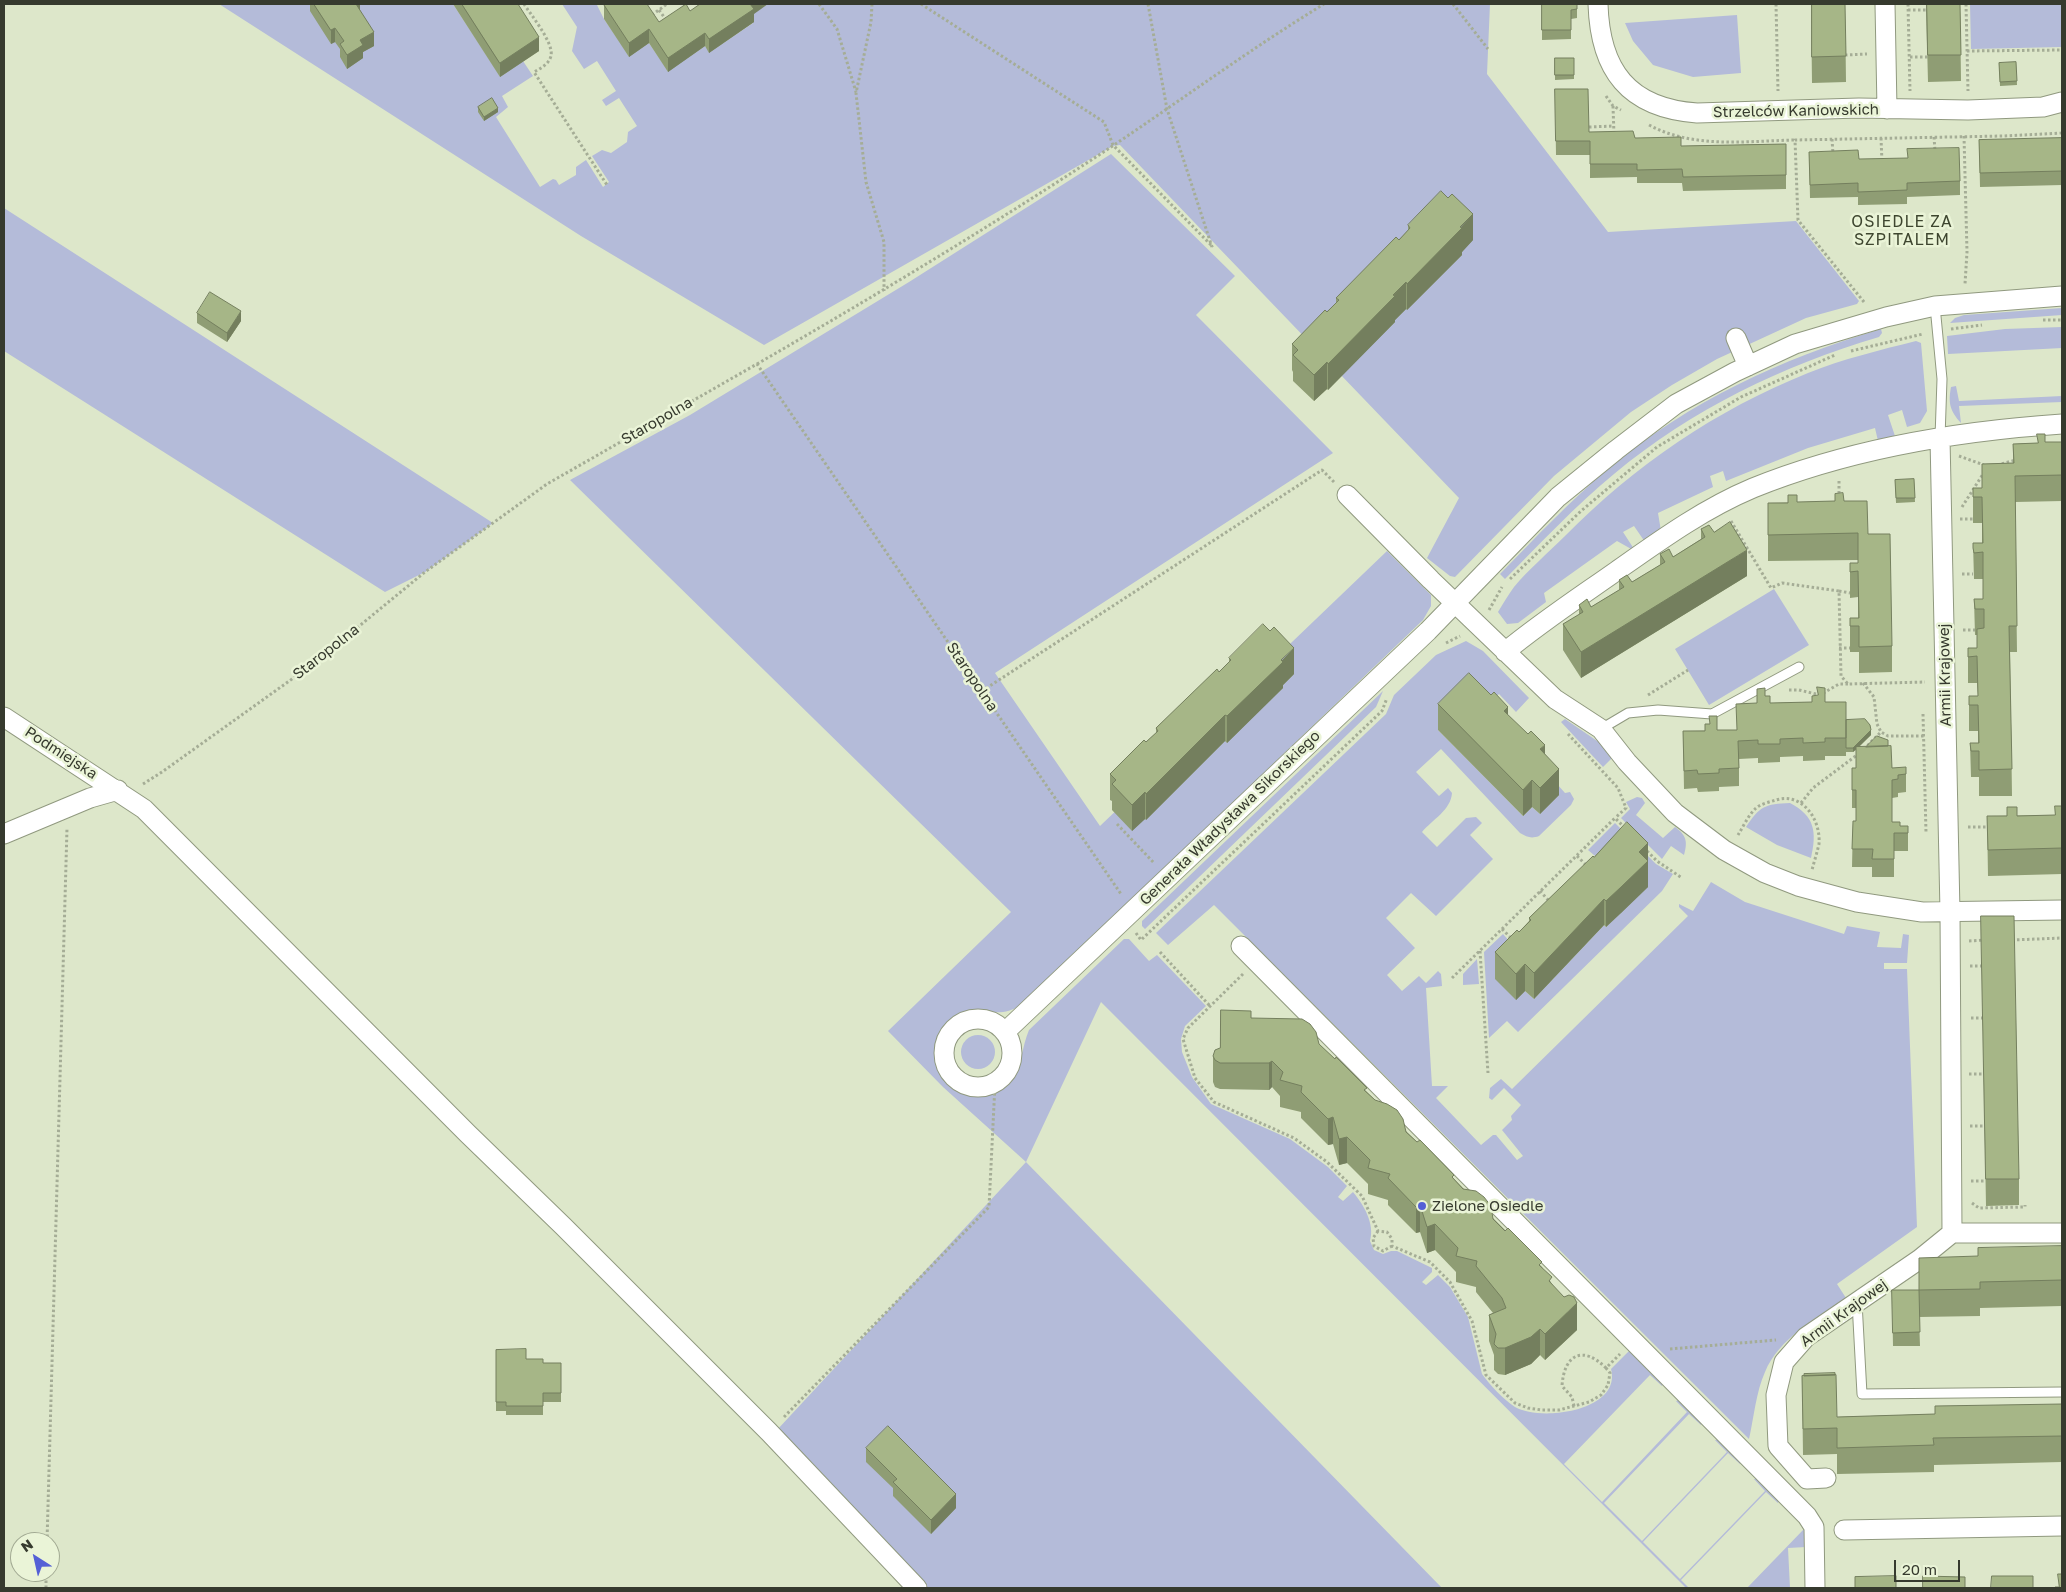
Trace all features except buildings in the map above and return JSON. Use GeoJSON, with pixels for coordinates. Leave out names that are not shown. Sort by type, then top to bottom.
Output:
{"type":"FeatureCollection","features":[{"type":"Feature","properties":{"kind":"street","name":"Strzelców Kaniowskich"},"geometry":{"type":"LineString","coordinates":[[1598,4],[1598,28],[1604,49],[1619,79],[1632,92],[1663,108],[1678,112],[1859,108],[1968,110],[2043,107],[2062,102]]}},
{"type":"Feature","properties":{"kind":"street"},"geometry":{"type":"LineString","coordinates":[[1885,4],[1887,109]]}},
{"type":"Feature","properties":{"kind":"street","name":"Generała Władysława Sikorskiego"},"geometry":{"type":"LineString","coordinates":[[1006,1032],[1455,604],[1558,498],[1676,404],[1748,366],[1795,344],[1886,318],[1934,306],[2062,296]]}},
{"type":"Feature","properties":{"kind":"street"},"geometry":{"type":"LineString","coordinates":[[1736,338],[1748,366]]}},
{"type":"Feature","properties":{"kind":"street"},"geometry":{"type":"LineString","coordinates":[[1505,652],[1673,531],[1753,488],[1833,459],[1901,444],[1940,442],[2012,428],[2062,424]]}},
{"type":"Feature","properties":{"kind":"street","name":"Armii Krajowej"},"geometry":{"type":"LineString","coordinates":[[1826,1478],[1807,1478],[1778,1446],[1776,1395],[1784,1362],[1806,1337],[1920,1259],[1952,1233],[1950,912],[1940,442]]}},
{"type":"Feature","properties":{"kind":"street"},"geometry":{"type":"LineString","coordinates":[[1347,495],[1505,652],[1555,699],[1602,729],[1627,762],[1675,812],[1724,850],[1765,873],[1798,886],[1857,902],[1922,912],[2062,910]]}},
{"type":"Feature","properties":{"kind":"street","name":"Podmiejska"},"geometry":{"type":"LineString","coordinates":[[4,717],[118,790],[144,809],[769,1432],[917,1588]]}},
{"type":"Feature","properties":{"kind":"street"},"geometry":{"type":"LineString","coordinates":[[4,834],[68,809],[90,798],[118,790]]}},
{"type":"Feature","properties":{"kind":"street"},"geometry":{"type":"LineString","coordinates":[[1241,946],[1807,1516],[1814,1528],[1815,1588]]}},
{"type":"Feature","properties":{"kind":"street"},"geometry":{"type":"LineString","coordinates":[[988,1020],[998,1024],[1006,1032],[1011,1042],[1013,1054],[1007,1071],[995,1084],[978,1087],[961,1083],[952,1076],[946,1066],[944,1056],[945,1045],[949,1035],[957,1027],[966,1021],[988,1020]]}},
{"type":"Feature","properties":{"kind":"street"},"geometry":{"type":"LineString","coordinates":[[1952,1233],[2062,1233]]}},
{"type":"Feature","properties":{"kind":"street"},"geometry":{"type":"LineString","coordinates":[[1844,1530],[2062,1526]]}},
{"type":"Feature","properties":{"kind":"lane"},"geometry":{"type":"LineString","coordinates":[[1934,306],[1942,379],[1940,442]]}},
{"type":"Feature","properties":{"kind":"lane"},"geometry":{"type":"LineString","coordinates":[[1602,729],[1628,714],[1658,710],[1712,714],[1799,667]]}},
{"type":"Feature","properties":{"kind":"lane"},"geometry":{"type":"LineString","coordinates":[[1857,1302],[1862,1394],[2062,1392]]}},
{"type":"Feature","properties":{"kind":"path"},"geometry":{"type":"LineString","coordinates":[[524,4],[551,45],[551,56],[546,64],[534,72],[607,185]]}},
{"type":"Feature","properties":{"kind":"path"},"geometry":{"type":"LineString","coordinates":[[648,18],[667,4]]}},
{"type":"Feature","properties":{"kind":"path"},"geometry":{"type":"LineString","coordinates":[[819,4],[837,29],[856,93],[866,182],[884,242],[884,291]]}},
{"type":"Feature","properties":{"kind":"path"},"geometry":{"type":"LineString","coordinates":[[856,93],[871,22],[872,4]]}},
{"type":"Feature","properties":{"kind":"path"},"geometry":{"type":"LineString","coordinates":[[921,4],[1104,122],[1113,146],[1212,247],[1166,109],[1148,4]]}},
{"type":"Feature","properties":{"kind":"path"},"geometry":{"type":"LineString","coordinates":[[757,364],[884,291],[1113,146],[1286,27],[1324,4]]}},
{"type":"Feature","properties":{"kind":"path"},"geometry":{"type":"LineString","coordinates":[[1453,4],[1488,49]]}},
{"type":"Feature","properties":{"kind":"path"},"geometry":{"type":"LineString","coordinates":[[1776,4],[1778,111]]}},
{"type":"Feature","properties":{"kind":"path"},"geometry":{"type":"LineString","coordinates":[[1908,4],[1911,110]]}},
{"type":"Feature","properties":{"kind":"path"},"geometry":{"type":"LineString","coordinates":[[1966,4],[1968,110]]}},
{"type":"Feature","properties":{"kind":"path"},"geometry":{"type":"LineString","coordinates":[[659,10],[671,28]]}},
{"type":"Feature","properties":{"kind":"path"},"geometry":{"type":"LineString","coordinates":[[1908,10],[1926,10]]}},
{"type":"Feature","properties":{"kind":"path"},"geometry":{"type":"LineString","coordinates":[[1967,51],[2062,50]]}},
{"type":"Feature","properties":{"kind":"path"},"geometry":{"type":"LineString","coordinates":[[1845,55],[1872,54]]}},
{"type":"Feature","properties":{"kind":"path"},"geometry":{"type":"LineString","coordinates":[[1910,57],[1928,57]]}},
{"type":"Feature","properties":{"kind":"path"},"geometry":{"type":"LineString","coordinates":[[1613,106],[1614,136]]}},
{"type":"Feature","properties":{"kind":"path"},"geometry":{"type":"LineString","coordinates":[[1588,127],[1614,126]]}},
{"type":"Feature","properties":{"kind":"path"},"geometry":{"type":"LineString","coordinates":[[1659,130],[1659,137]]}},
{"type":"Feature","properties":{"kind":"path"},"geometry":{"type":"LineString","coordinates":[[1867,305],[1798,220],[1795,140],[2062,133]]}},
{"type":"Feature","properties":{"kind":"path"},"geometry":{"type":"LineString","coordinates":[[2046,134],[2047,143]]}},
{"type":"Feature","properties":{"kind":"path"},"geometry":{"type":"LineString","coordinates":[[1964,136],[1967,252],[1965,288]]}},
{"type":"Feature","properties":{"kind":"path"},"geometry":{"type":"LineString","coordinates":[[2003,136],[2003,145]]}},
{"type":"Feature","properties":{"kind":"path"},"geometry":{"type":"LineString","coordinates":[[1934,137],[1935,154]]}},
{"type":"Feature","properties":{"kind":"path"},"geometry":{"type":"LineString","coordinates":[[1881,138],[1882,164]]}},
{"type":"Feature","properties":{"kind":"path"},"geometry":{"type":"LineString","coordinates":[[1832,140],[1833,156]]}},
{"type":"Feature","properties":{"kind":"path"},"geometry":{"type":"LineString","coordinates":[[1760,141],[1760,150]]}},
{"type":"Feature","properties":{"kind":"path"},"geometry":{"type":"LineString","coordinates":[[2035,320],[2062,320]]}},
{"type":"Feature","properties":{"kind":"path"},"geometry":{"type":"LineString","coordinates":[[1845,352],[1937,331],[1990,324]]}},
{"type":"Feature","properties":{"kind":"path"},"geometry":{"type":"LineString","coordinates":[[1485,618],[1501,588],[1580,511],[1657,447],[1741,397],[1836,355]]}},
{"type":"Feature","properties":{"kind":"path","name":"Staropolna"},"geometry":{"type":"LineString","coordinates":[[118,790],[140,785],[162,772],[313,664],[425,572],[547,484],[757,364],[982,691],[1128,916],[1141,940],[1186,897]]}},
{"type":"Feature","properties":{"kind":"path"},"geometry":{"type":"LineString","coordinates":[[1940,442],[1988,467],[2023,458]]}},
{"type":"Feature","properties":{"kind":"path"},"geometry":{"type":"LineString","coordinates":[[1957,515],[1988,467]]}},
{"type":"Feature","properties":{"kind":"path"},"geometry":{"type":"LineString","coordinates":[[982,691],[1322,470],[1347,495]]}},
{"type":"Feature","properties":{"kind":"path"},"geometry":{"type":"LineString","coordinates":[[1839,472],[1839,500]]}},
{"type":"Feature","properties":{"kind":"path"},"geometry":{"type":"LineString","coordinates":[[1728,516],[1772,588],[1782,583],[1850,594]]}},
{"type":"Feature","properties":{"kind":"path"},"geometry":{"type":"LineString","coordinates":[[1839,591],[1841,676],[1848,684]]}},
{"type":"Feature","properties":{"kind":"path"},"geometry":{"type":"LineString","coordinates":[[1442,645],[1466,633]]}},
{"type":"Feature","properties":{"kind":"path"},"geometry":{"type":"LineString","coordinates":[[1839,648],[1850,648]]}},
{"type":"Feature","properties":{"kind":"path"},"geometry":{"type":"LineString","coordinates":[[1644,698],[1688,670]]}},
{"type":"Feature","properties":{"kind":"path"},"geometry":{"type":"LineString","coordinates":[[1786,690],[1799,690],[1820,695],[1839,684],[1945,681]]}},
{"type":"Feature","properties":{"kind":"path"},"geometry":{"type":"LineString","coordinates":[[1863,683],[1874,696],[1877,724],[1881,732],[1888,736],[1923,736]]}},
{"type":"Feature","properties":{"kind":"path"},"geometry":{"type":"LineString","coordinates":[[1117,824],[1186,897],[1382,711],[1390,692]]}},
{"type":"Feature","properties":{"kind":"path"},"geometry":{"type":"LineString","coordinates":[[1923,714],[1926,840]]}},
{"type":"Feature","properties":{"kind":"path"},"geometry":{"type":"LineString","coordinates":[[1801,803],[1813,788],[1851,760],[1881,732]]}},
{"type":"Feature","properties":{"kind":"path"},"geometry":{"type":"LineString","coordinates":[[1734,841],[1756,808],[1766,802],[1781,798],[1801,803],[1810,811],[1817,826],[1819,843],[1810,876]]}},
{"type":"Feature","properties":{"kind":"path"},"geometry":{"type":"LineString","coordinates":[[47,1532],[68,809]]}},
{"type":"Feature","properties":{"kind":"path"},"geometry":{"type":"LineString","coordinates":[[1452,978],[1615,818],[1629,832]]}},
{"type":"Feature","properties":{"kind":"path"},"geometry":{"type":"LineString","coordinates":[[1959,827],[1994,827]]}},
{"type":"Feature","properties":{"kind":"path"},"geometry":{"type":"LineString","coordinates":[[1643,846],[1657,861],[1682,878]]}},
{"type":"Feature","properties":{"kind":"path"},"geometry":{"type":"LineString","coordinates":[[1577,856],[1588,867]]}},
{"type":"Feature","properties":{"kind":"path"},"geometry":{"type":"LineString","coordinates":[[1540,892],[1551,903]]}},
{"type":"Feature","properties":{"kind":"path"},"geometry":{"type":"LineString","coordinates":[[1502,929],[1513,941]]}},
{"type":"Feature","properties":{"kind":"path"},"geometry":{"type":"LineString","coordinates":[[2003,940],[2062,938]]}},
{"type":"Feature","properties":{"kind":"path"},"geometry":{"type":"LineString","coordinates":[[1964,941],[1993,940]]}},
{"type":"Feature","properties":{"kind":"path"},"geometry":{"type":"LineString","coordinates":[[1480,950],[1488,1073]]}},
{"type":"Feature","properties":{"kind":"path"},"geometry":{"type":"LineString","coordinates":[[1160,952],[1210,1006]]}},
{"type":"Feature","properties":{"kind":"path"},"geometry":{"type":"LineString","coordinates":[[1255,961],[1188,1028],[1183,1039],[1195,1078],[1214,1102],[1294,1138],[1327,1162],[1362,1196],[1378,1231]]}},
{"type":"Feature","properties":{"kind":"path"},"geometry":{"type":"LineString","coordinates":[[1964,1018],[1983,1018]]}},
{"type":"Feature","properties":{"kind":"path"},"geometry":{"type":"LineString","coordinates":[[1965,1074],[1984,1074]]}},
{"type":"Feature","properties":{"kind":"path"},"geometry":{"type":"LineString","coordinates":[[769,1432],[989,1207],[995,1084]]}},
{"type":"Feature","properties":{"kind":"path"},"geometry":{"type":"LineString","coordinates":[[1965,1126],[1985,1126]]}},
{"type":"Feature","properties":{"kind":"path"},"geometry":{"type":"LineString","coordinates":[[1966,1181],[1986,1181]]}},
{"type":"Feature","properties":{"kind":"path"},"geometry":{"type":"LineString","coordinates":[[1378,1231],[1387,1232],[1392,1239],[1392,1246]]}},
{"type":"Feature","properties":{"kind":"path"},"geometry":{"type":"LineString","coordinates":[[1378,1231],[1373,1238],[1374,1246],[1383,1251],[1392,1246]]}},
{"type":"Feature","properties":{"kind":"path"},"geometry":{"type":"LineString","coordinates":[[1392,1246],[1430,1262],[1450,1282],[1472,1321],[1486,1375],[1515,1403],[1528,1408],[1559,1410],[1574,1406],[1589,1402],[1601,1395],[1608,1385],[1610,1374],[1596,1358],[1584,1355],[1570,1360],[1563,1371],[1562,1386],[1572,1398],[1574,1406]]}},
{"type":"Feature","properties":{"kind":"path"},"geometry":{"type":"LineString","coordinates":[[1651,1359],[1660,1350],[1806,1337]]}},
{"type":"Feature","properties":{"kind":"path"},"geometry":{"type":"LineString","coordinates":[[1606,1368],[1633,1341]]}},
{"type":"Feature","properties":{"kind":"shaded area"},"geometry":{"type":"Polygon","coordinates":[[[219,4],[453,4],[500,76],[523,61],[533,76],[502,96],[508,107],[496,117],[540,187],[553,179],[559,185],[576,175],[576,167],[586,160],[603,187],[609,182],[592,156],[602,150],[611,153],[627,142],[628,132],[637,126],[619,98],[606,106],[602,100],[616,91],[597,61],[584,69],[572,51],[577,27],[562,4],[599,4],[597,5],[604,19],[629,56],[649,43],[668,71],[705,46],[710,52],[753,23],[749,16],[768,4],[1490,4],[1487,74],[1608,232],[1796,221],[1859,301],[1857,304],[1806,318],[1717,359],[1631,412],[1554,476],[1455,577],[1450,576],[1427,558],[1459,498],[1120,145],[1113,146],[764,345],[581,236],[219,4]]]}},
{"type":"Feature","properties":{"kind":"shaded area"},"geometry":{"type":"Polygon","coordinates":[[[1970,4],[2062,4],[2062,47],[1971,49],[1970,4]]]}},
{"type":"Feature","properties":{"kind":"shaded area"},"geometry":{"type":"Polygon","coordinates":[[[1737,15],[1741,73],[1693,77],[1653,65],[1633,41],[1625,23],[1737,15]]]}},
{"type":"Feature","properties":{"kind":"shaded area"},"geometry":{"type":"Polygon","coordinates":[[[1111,154],[1235,276],[1196,315],[1333,453],[995,673],[1100,826],[1387,551],[1431,595],[1431,606],[1423,620],[1024,1003],[1009,1011],[971,1011],[959,1014],[949,1020],[937,1040],[935,1056],[939,1070],[947,1082],[958,1090],[972,1095],[986,1095],[999,1090],[1015,1074],[1029,1030],[1124,939],[1129,939],[1149,961],[1157,955],[1206,1006],[1185,1026],[1181,1039],[1182,1052],[1192,1077],[1211,1104],[1290,1139],[1328,1167],[1347,1186],[1338,1197],[1343,1201],[1353,1192],[1365,1209],[1370,1221],[1370,1241],[1374,1250],[1383,1254],[1397,1251],[1432,1268],[1432,1272],[1422,1282],[1426,1285],[1438,1275],[1450,1287],[1468,1317],[1482,1374],[1506,1400],[1515,1407],[1543,1413],[1560,1413],[1592,1403],[1604,1395],[1611,1383],[1611,1369],[1630,1350],[1663,1383],[1662,1386],[1650,1375],[1564,1464],[1602,1502],[1687,1412],[1676,1401],[1679,1400],[1702,1422],[1701,1425],[1689,1414],[1604,1503],[1642,1541],[1727,1452],[1715,1440],[1720,1439],[1740,1460],[1740,1464],[1728,1453],[1643,1542],[1680,1579],[1765,1491],[1754,1479],[1758,1478],[1779,1499],[1778,1503],[1766,1492],[1681,1580],[1689,1588],[1686,1588],[1101,1002],[1026,1162],[943,1087],[888,1031],[1011,912],[570,480],[690,415],[909,282],[1111,154]]]}},
{"type":"Feature","properties":{"kind":"shaded area"},"geometry":{"type":"Polygon","coordinates":[[[4,208],[493,523],[425,572],[385,592],[4,351],[4,208]]]}},
{"type":"Feature","properties":{"kind":"shaded area"},"geometry":{"type":"Polygon","coordinates":[[[2062,308],[2062,315],[1950,323],[1955,318],[1964,315],[2062,308]]]}},
{"type":"Feature","properties":{"kind":"shaded area"},"geometry":{"type":"Polygon","coordinates":[[[2062,327],[2062,348],[1948,354],[1947,336],[2005,329],[2062,327]]]}},
{"type":"Feature","properties":{"kind":"shaded area"},"geometry":{"type":"Polygon","coordinates":[[[1881,329],[1882,333],[1879,337],[1773,376],[1739,392],[1675,429],[1614,474],[1585,499],[1505,579],[1500,574],[1553,520],[1609,468],[1672,422],[1704,402],[1772,369],[1807,354],[1881,329]]]}},
{"type":"Feature","properties":{"kind":"shaded area"},"geometry":{"type":"Polygon","coordinates":[[[1916,341],[1921,343],[1927,411],[1920,423],[1907,427],[1902,410],[1888,415],[1895,436],[1878,441],[1875,428],[1808,448],[1726,481],[1723,471],[1710,476],[1713,487],[1658,513],[1661,531],[1645,542],[1634,526],[1623,532],[1633,550],[1617,541],[1544,593],[1546,602],[1518,623],[1507,624],[1498,612],[1520,580],[1592,510],[1648,463],[1678,442],[1741,404],[1808,373],[1875,351],[1916,341]]]}},
{"type":"Feature","properties":{"kind":"shaded area"},"geometry":{"type":"Polygon","coordinates":[[[1956,386],[1959,401],[2062,396],[2062,402],[1959,406],[1961,423],[1954,415],[1950,402],[1951,387],[1956,386]]]}},
{"type":"Feature","properties":{"kind":"shaded area"},"geometry":{"type":"Polygon","coordinates":[[[1774,589],[1809,645],[1709,705],[1675,649],[1774,589]]]}},
{"type":"Feature","properties":{"kind":"shaded area"},"geometry":{"type":"Polygon","coordinates":[[[1466,641],[1483,651],[1529,698],[1516,712],[1499,694],[1486,706],[1438,730],[1523,816],[1532,807],[1540,814],[1549,775],[1565,793],[1570,792],[1574,799],[1571,805],[1539,836],[1529,837],[1520,833],[1441,749],[1416,772],[1439,796],[1448,788],[1452,793],[1445,810],[1422,832],[1437,847],[1466,818],[1476,817],[1482,823],[1470,835],[1493,859],[1436,916],[1411,893],[1386,918],[1415,948],[1387,975],[1402,991],[1419,976],[1426,983],[1438,971],[1441,974],[1442,986],[1426,988],[1432,1086],[1448,1086],[1436,1098],[1481,1145],[1493,1135],[1496,1135],[1517,1160],[1523,1156],[1502,1130],[1512,1120],[1511,1116],[1521,1105],[1504,1088],[1492,1100],[1489,1098],[1490,1088],[1501,1079],[1512,1089],[1688,916],[1679,907],[1679,904],[1693,911],[1711,882],[1745,902],[1844,934],[1847,926],[1880,932],[1877,947],[1901,948],[1903,934],[1909,935],[1907,963],[1884,963],[1884,969],[1907,969],[1917,1227],[1837,1284],[1846,1298],[1811,1321],[1779,1349],[1771,1360],[1762,1380],[1749,1439],[1214,905],[1168,945],[1156,933],[1386,714],[1394,695],[1436,655],[1466,641]]]}},
{"type":"Feature","properties":{"kind":"shaded area"},"geometry":{"type":"Polygon","coordinates":[[[1383,691],[1376,707],[1145,929],[1142,926],[1142,921],[1383,691]]]}},
{"type":"Feature","properties":{"kind":"shaded area"},"geometry":{"type":"Polygon","coordinates":[[[1565,719],[1606,747],[1614,756],[1603,767],[1561,722],[1565,719]]]}},
{"type":"Feature","properties":{"kind":"shaded area"},"geometry":{"type":"Polygon","coordinates":[[[1637,797],[1642,798],[1645,803],[1636,815],[1663,838],[1675,827],[1682,833],[1686,842],[1684,855],[1671,846],[1662,859],[1621,818],[1630,809],[1626,802],[1637,797]]]}},
{"type":"Feature","properties":{"kind":"shaded area"},"geometry":{"type":"Polygon","coordinates":[[[1790,803],[1805,813],[1812,826],[1814,840],[1811,858],[1777,845],[1746,827],[1759,810],[1769,805],[1790,803]]]}},
{"type":"Feature","properties":{"kind":"shaded area"},"geometry":{"type":"Polygon","coordinates":[[[1615,823],[1656,864],[1673,874],[1662,891],[1518,1032],[1507,1021],[1489,1038],[1484,952],[1503,934],[1511,943],[1525,991],[1534,999],[1604,925],[1606,927],[1647,887],[1608,867],[1588,850],[1615,823]]]}},
{"type":"Feature","properties":{"kind":"shaded area"},"geometry":{"type":"Polygon","coordinates":[[[1477,959],[1479,984],[1463,985],[1463,974],[1477,959]]]}},
{"type":"Feature","properties":{"kind":"shaded area"},"geometry":{"type":"Polygon","coordinates":[[[978,1035],[990,1040],[995,1052],[990,1064],[978,1069],[966,1064],[961,1052],[966,1040],[978,1035]]]}},
{"type":"Feature","properties":{"kind":"shaded area"},"geometry":{"type":"Polygon","coordinates":[[[1026,1162],[1442,1588],[928,1588],[777,1430],[1026,1162]]]}},
{"type":"Feature","properties":{"kind":"shaded area"},"geometry":{"type":"Polygon","coordinates":[[[1804,1529],[1806,1547],[1788,1548],[1790,1588],[1747,1588],[1804,1529]]]}},
{"type":"Feature","properties":{"kind":"place","name":"Zielone Osiedle"},"geometry":{"type":"Point","coordinates":[1422,1206]}},
{"type":"Feature","properties":{"kind":"district","name":"OSIEDLE ZA SZPITALEM"},"geometry":{"type":"Point","coordinates":[1902,231]}}]}
